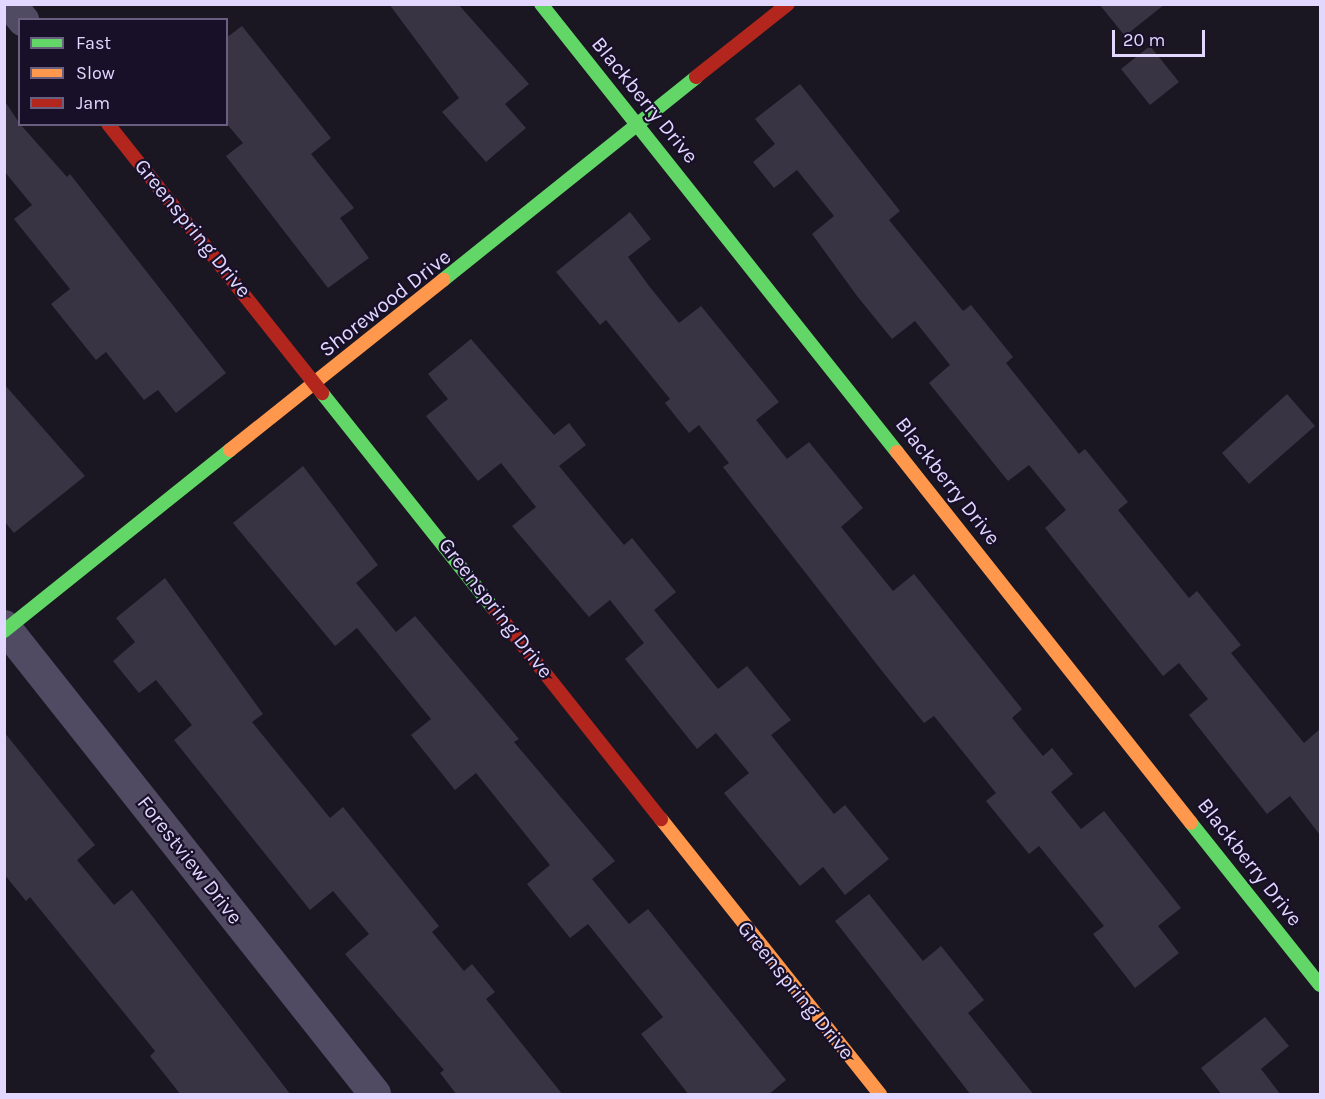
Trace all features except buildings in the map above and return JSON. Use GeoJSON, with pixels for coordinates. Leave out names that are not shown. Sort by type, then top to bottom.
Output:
{"type":"FeatureCollection","features":[{"type":"Feature","properties":{"kind":"street"},"geometry":{"type":"LineString","coordinates":[[10,4],[20,18]]}},
{"type":"Feature","properties":{"kind":"street","name":"Blackberry Drive"},"geometry":{"type":"LineString","coordinates":[[540,4],[1320,985]]}},
{"type":"Feature","properties":{"kind":"street","name":"Shorewood Drive"},"geometry":{"type":"LineString","coordinates":[[5,629],[640,127],[788,4]]}},
{"type":"Feature","properties":{"kind":"street","name":"Greenspring Drive"},"geometry":{"type":"LineString","coordinates":[[110,126],[318,382],[880,1095]]}},
{"type":"Feature","properties":{"kind":"street","name":"Forestview Drive"},"geometry":{"type":"LineString","coordinates":[[5,629],[375,1095]]}},
{"type":"Feature","properties":{"kind":"traffic: fast"},"geometry":{"type":"LineString","coordinates":[[541,4],[897,452]]}},
{"type":"Feature","properties":{"kind":"traffic: fast"},"geometry":{"type":"LineString","coordinates":[[443,280],[696,77]]}},
{"type":"Feature","properties":{"kind":"traffic: fast"},"geometry":{"type":"LineString","coordinates":[[322,393],[493,608]]}},
{"type":"Feature","properties":{"kind":"traffic: fast"},"geometry":{"type":"LineString","coordinates":[[4,631],[230,450]]}},
{"type":"Feature","properties":{"kind":"traffic: fast"},"geometry":{"type":"LineString","coordinates":[[1191,823],[1320,985]]}},
{"type":"Feature","properties":{"kind":"traffic: slow"},"geometry":{"type":"LineString","coordinates":[[230,450],[443,280]]}},
{"type":"Feature","properties":{"kind":"traffic: slow"},"geometry":{"type":"LineString","coordinates":[[897,452],[1191,823]]}},
{"type":"Feature","properties":{"kind":"traffic: slow"},"geometry":{"type":"LineString","coordinates":[[661,819],[880,1094]]}},
{"type":"Feature","properties":{"kind":"traffic: jam"},"geometry":{"type":"LineString","coordinates":[[696,77],[788,4]]}},
{"type":"Feature","properties":{"kind":"traffic: jam"},"geometry":{"type":"LineString","coordinates":[[110,126],[322,393]]}},
{"type":"Feature","properties":{"kind":"traffic: jam"},"geometry":{"type":"LineString","coordinates":[[493,608],[661,819]]}}]}
